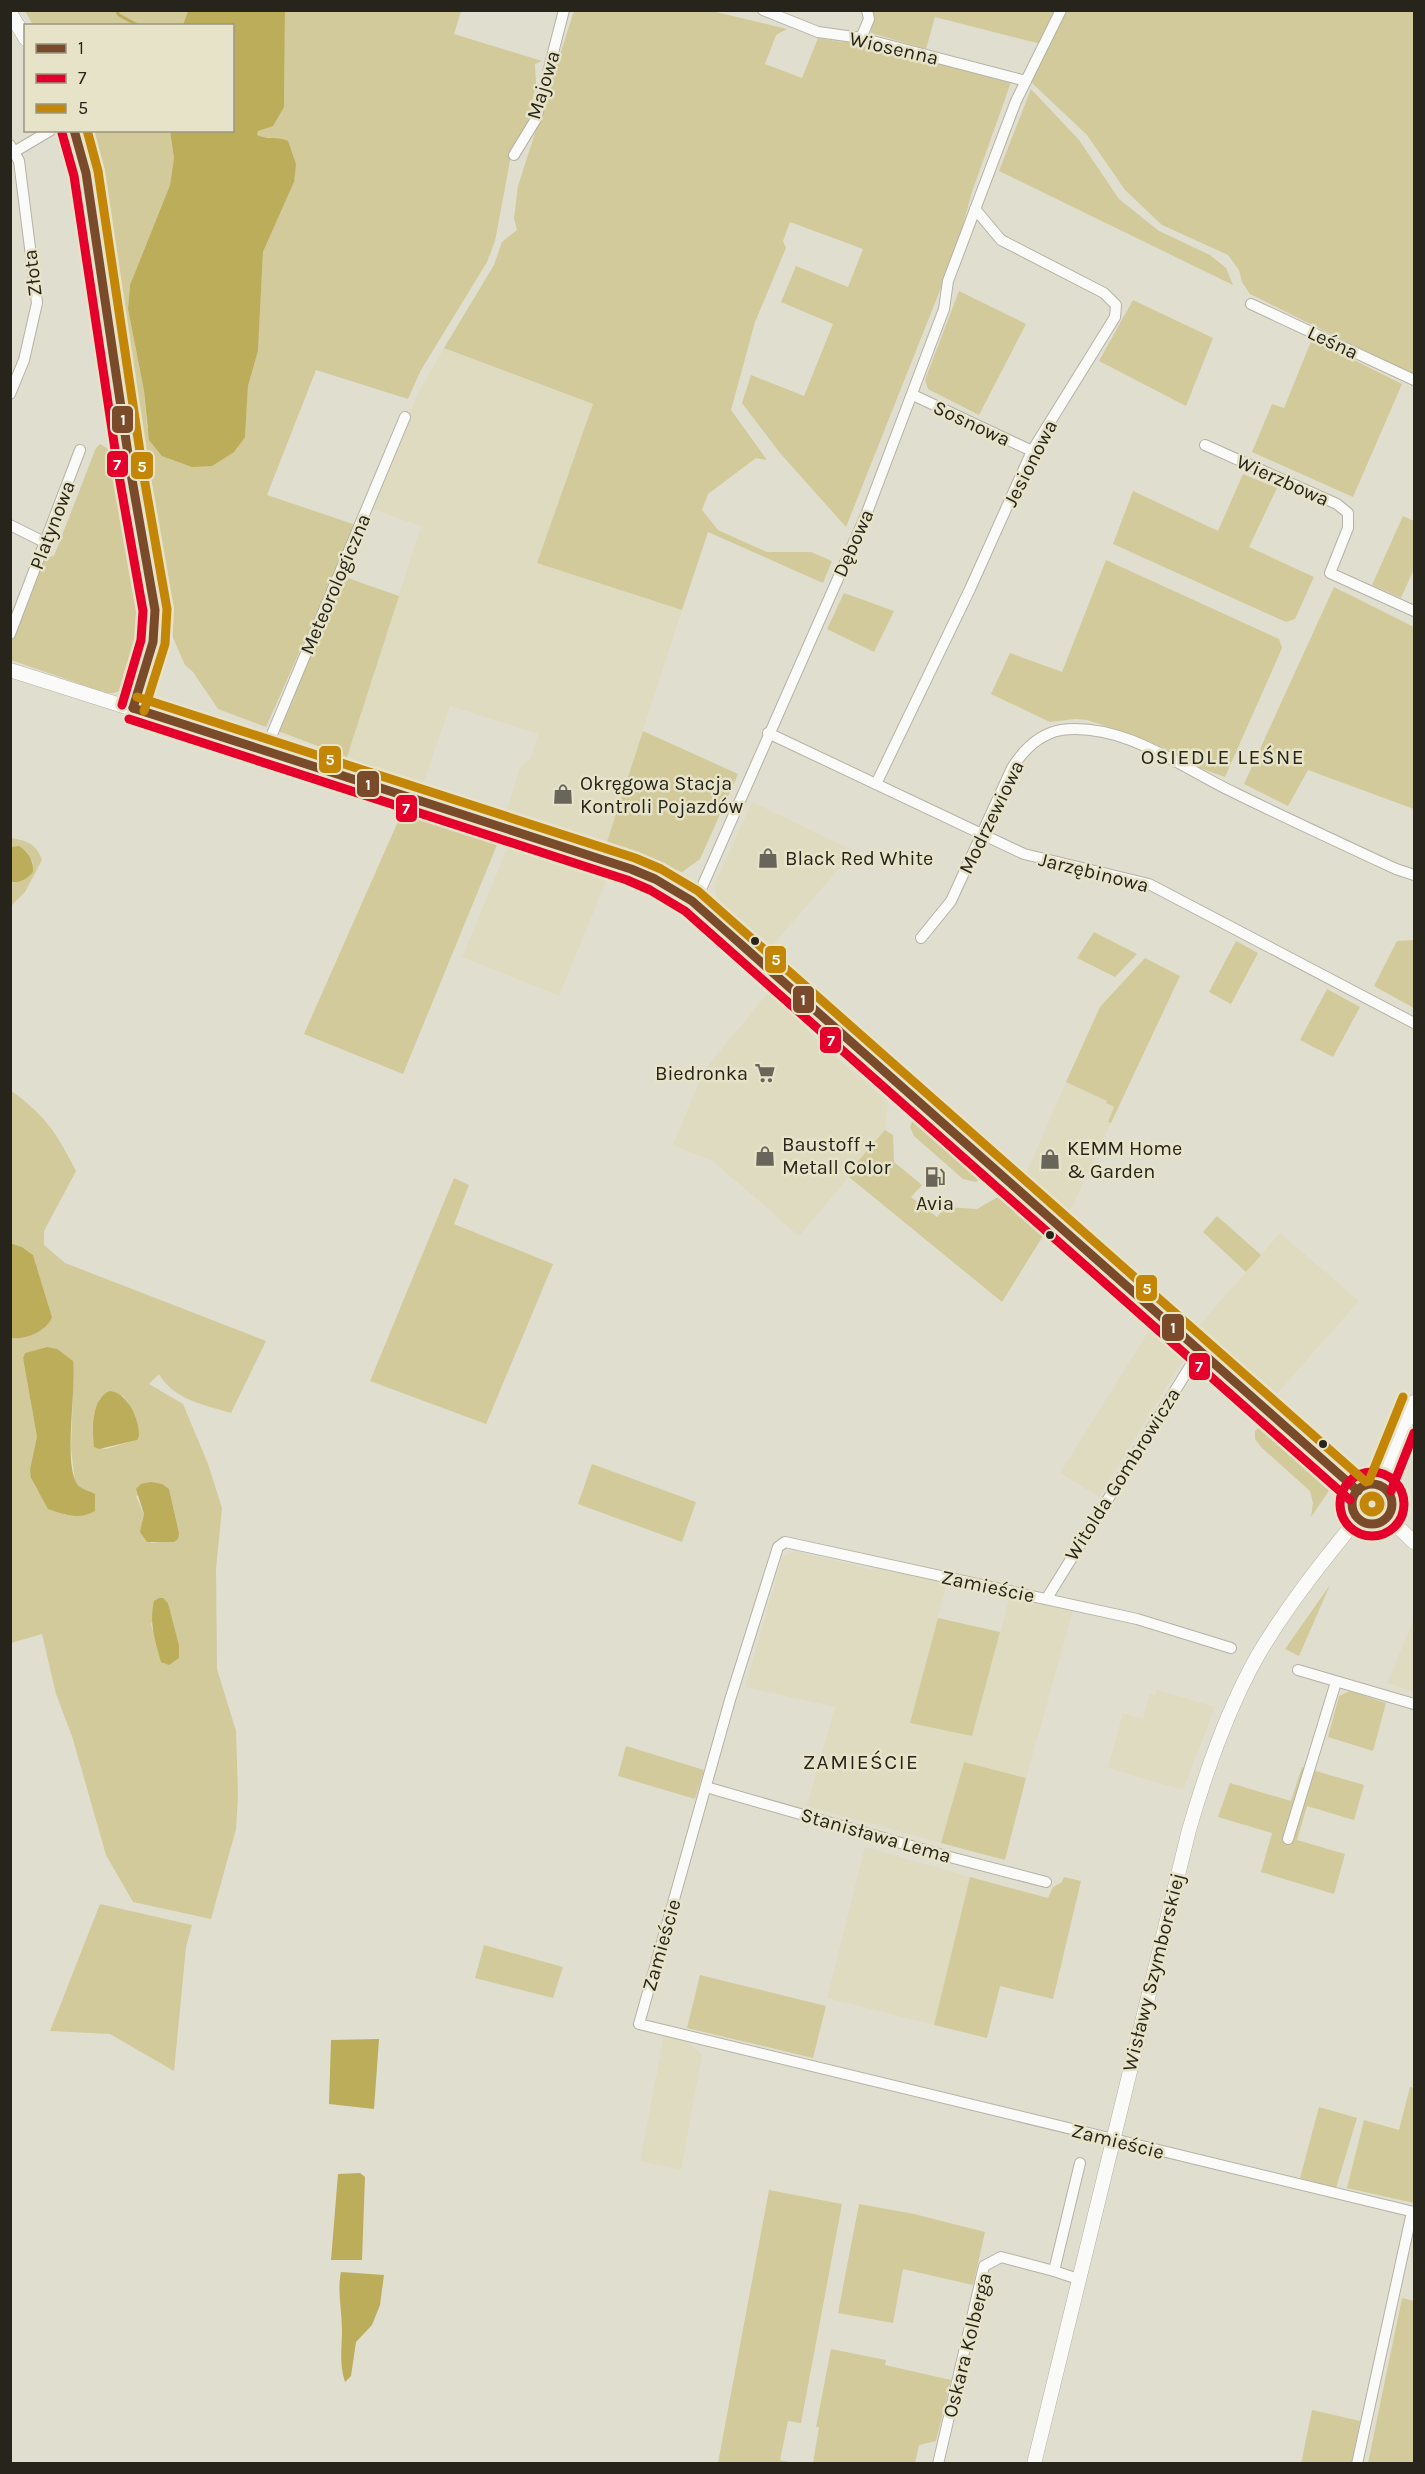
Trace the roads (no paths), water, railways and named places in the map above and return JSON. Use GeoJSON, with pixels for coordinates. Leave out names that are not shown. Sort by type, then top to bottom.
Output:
{"type":"FeatureCollection","features":[{"type":"Feature","properties":{"kind":"main road"},"geometry":{"type":"LineString","coordinates":[[10,13],[24,36]]}},
{"type":"Feature","properties":{"kind":"main road"},"geometry":{"type":"LineString","coordinates":[[75,132],[86,172],[131,474],[155,610],[156,626],[153,642],[133,708]]}},
{"type":"Feature","properties":{"kind":"main road"},"geometry":{"type":"LineString","coordinates":[[10,670],[631,869],[655,879],[692,902],[1358,1491]]}},
{"type":"Feature","properties":{"kind":"main road"},"geometry":{"type":"LineString","coordinates":[[1380,1486],[1414,1402]]}},
{"type":"Feature","properties":{"kind":"main road"},"geometry":{"type":"LineString","coordinates":[[1366,1485],[1380,1486],[1387,1491],[1392,1509],[1388,1517],[1381,1522],[1373,1524],[1365,1522],[1358,1518],[1352,1504],[1358,1491],[1366,1485]]}},
{"type":"Feature","properties":{"kind":"main road"},"geometry":{"type":"LineString","coordinates":[[1388,1517],[1414,1542]]}},
{"type":"Feature","properties":{"kind":"main road","name":"Wisławy Szymborskiej"},"geometry":{"type":"LineString","coordinates":[[1034,2463],[1189,1830],[1214,1750],[1257,1656],[1298,1592],[1358,1518]]}},
{"type":"Feature","properties":{"kind":"street","name":"Majowa"},"geometry":{"type":"LineString","coordinates":[[514,156],[536,119],[564,10]]}},
{"type":"Feature","properties":{"kind":"street","name":"Wiosenna"},"geometry":{"type":"LineString","coordinates":[[763,10],[818,32],[861,38],[1026,81]]}},
{"type":"Feature","properties":{"kind":"street"},"geometry":{"type":"LineString","coordinates":[[861,38],[869,19],[867,10]]}},
{"type":"Feature","properties":{"kind":"street","name":"Dębowa"},"geometry":{"type":"LineString","coordinates":[[692,902],[702,887],[843,564],[853,547],[944,309],[948,281],[987,175],[1016,101],[1061,10]]}},
{"type":"Feature","properties":{"kind":"street"},"geometry":{"type":"LineString","coordinates":[[13,148],[47,132]]}},
{"type":"Feature","properties":{"kind":"street","name":"Złota"},"geometry":{"type":"LineString","coordinates":[[10,394],[24,360],[37,303],[15,186],[19,161],[13,148]]}},
{"type":"Feature","properties":{"kind":"street","name":"Jesionowa"},"geometry":{"type":"LineString","coordinates":[[876,784],[970,589],[1032,451],[1115,317],[1116,305],[1104,293],[1001,240],[975,209]]}},
{"type":"Feature","properties":{"kind":"street","name":"Leśna"},"geometry":{"type":"LineString","coordinates":[[1251,304],[1414,380]]}},
{"type":"Feature","properties":{"kind":"street","name":"Sosnowa"},"geometry":{"type":"LineString","coordinates":[[913,395],[1032,451]]}},
{"type":"Feature","properties":{"kind":"street","name":"Meteorologiczna"},"geometry":{"type":"LineString","coordinates":[[265,751],[405,417]]}},
{"type":"Feature","properties":{"kind":"street","name":"Wierzbowa"},"geometry":{"type":"LineString","coordinates":[[1205,446],[1337,504],[1347,513],[1348,528],[1330,573],[1414,611]]}},
{"type":"Feature","properties":{"kind":"street","name":"Platynowa"},"geometry":{"type":"LineString","coordinates":[[10,634],[80,450]]}},
{"type":"Feature","properties":{"kind":"street"},"geometry":{"type":"LineString","coordinates":[[10,525],[44,542]]}},
{"type":"Feature","properties":{"kind":"street","name":"Modrzewiowa"},"geometry":{"type":"LineString","coordinates":[[921,938],[951,901],[1012,768],[1021,754],[1032,743],[1060,730],[1081,730],[1120,737],[1138,743],[1233,792],[1396,869],[1414,875]]}},
{"type":"Feature","properties":{"kind":"street","name":"Jarzębinowa"},"geometry":{"type":"LineString","coordinates":[[768,733],[982,836],[1040,859],[1149,884],[1414,1023]]}},
{"type":"Feature","properties":{"kind":"street","name":"Witolda Gombrowicza"},"geometry":{"type":"LineString","coordinates":[[1047,1598],[1201,1352]]}},
{"type":"Feature","properties":{"kind":"street","name":"Zamieście"},"geometry":{"type":"LineString","coordinates":[[1231,1648],[1137,1619],[785,1542],[778,1548],[771,1570],[706,1787],[639,2024],[1413,2212]]}},
{"type":"Feature","properties":{"kind":"street"},"geometry":{"type":"LineString","coordinates":[[1298,1670],[1414,1704]]}},
{"type":"Feature","properties":{"kind":"street"},"geometry":{"type":"LineString","coordinates":[[1288,1839],[1336,1682]]}},
{"type":"Feature","properties":{"kind":"street","name":"Stanisława Lema"},"geometry":{"type":"LineString","coordinates":[[706,1787],[946,1856],[1046,1882]]}},
{"type":"Feature","properties":{"kind":"street"},"geometry":{"type":"LineString","coordinates":[[1054,2271],[1080,2163]]}},
{"type":"Feature","properties":{"kind":"street"},"geometry":{"type":"LineString","coordinates":[[1357,2463],[1413,2212]]}},
{"type":"Feature","properties":{"kind":"street","name":"Oskara Kolberga"},"geometry":{"type":"LineString","coordinates":[[938,2463],[984,2266],[1000,2257],[1078,2278]]}},
{"type":"Feature","properties":{"kind":"waterway"},"geometry":{"type":"LineString","coordinates":[[116,10],[119,15],[135,24]]}},
{"type":"Feature","properties":{"kind":"place","name":"Okręgowa Stacja Kontroli Pojazdów"},"geometry":{"type":"Point","coordinates":[563,794]}},
{"type":"Feature","properties":{"kind":"place","name":"Black Red White"},"geometry":{"type":"Point","coordinates":[768,858]}},
{"type":"Feature","properties":{"kind":"place","name":"Biedronka"},"geometry":{"type":"Point","coordinates":[765,1073]}},
{"type":"Feature","properties":{"kind":"place","name":"Baustoff + Metall Color"},"geometry":{"type":"Point","coordinates":[765,1156]}},
{"type":"Feature","properties":{"kind":"place","name":"KEMM Home & Garden"},"geometry":{"type":"Point","coordinates":[1050,1159]}},
{"type":"Feature","properties":{"kind":"place","name":"Avia"},"geometry":{"type":"Point","coordinates":[935,1177]}},
{"type":"Feature","properties":{"kind":"district","name":"OSIEDLE LEŚNE"},"geometry":{"type":"Point","coordinates":[1223,757]}},
{"type":"Feature","properties":{"kind":"district","name":"ZAMIEŚCIE"},"geometry":{"type":"Point","coordinates":[861,1762]}}]}
